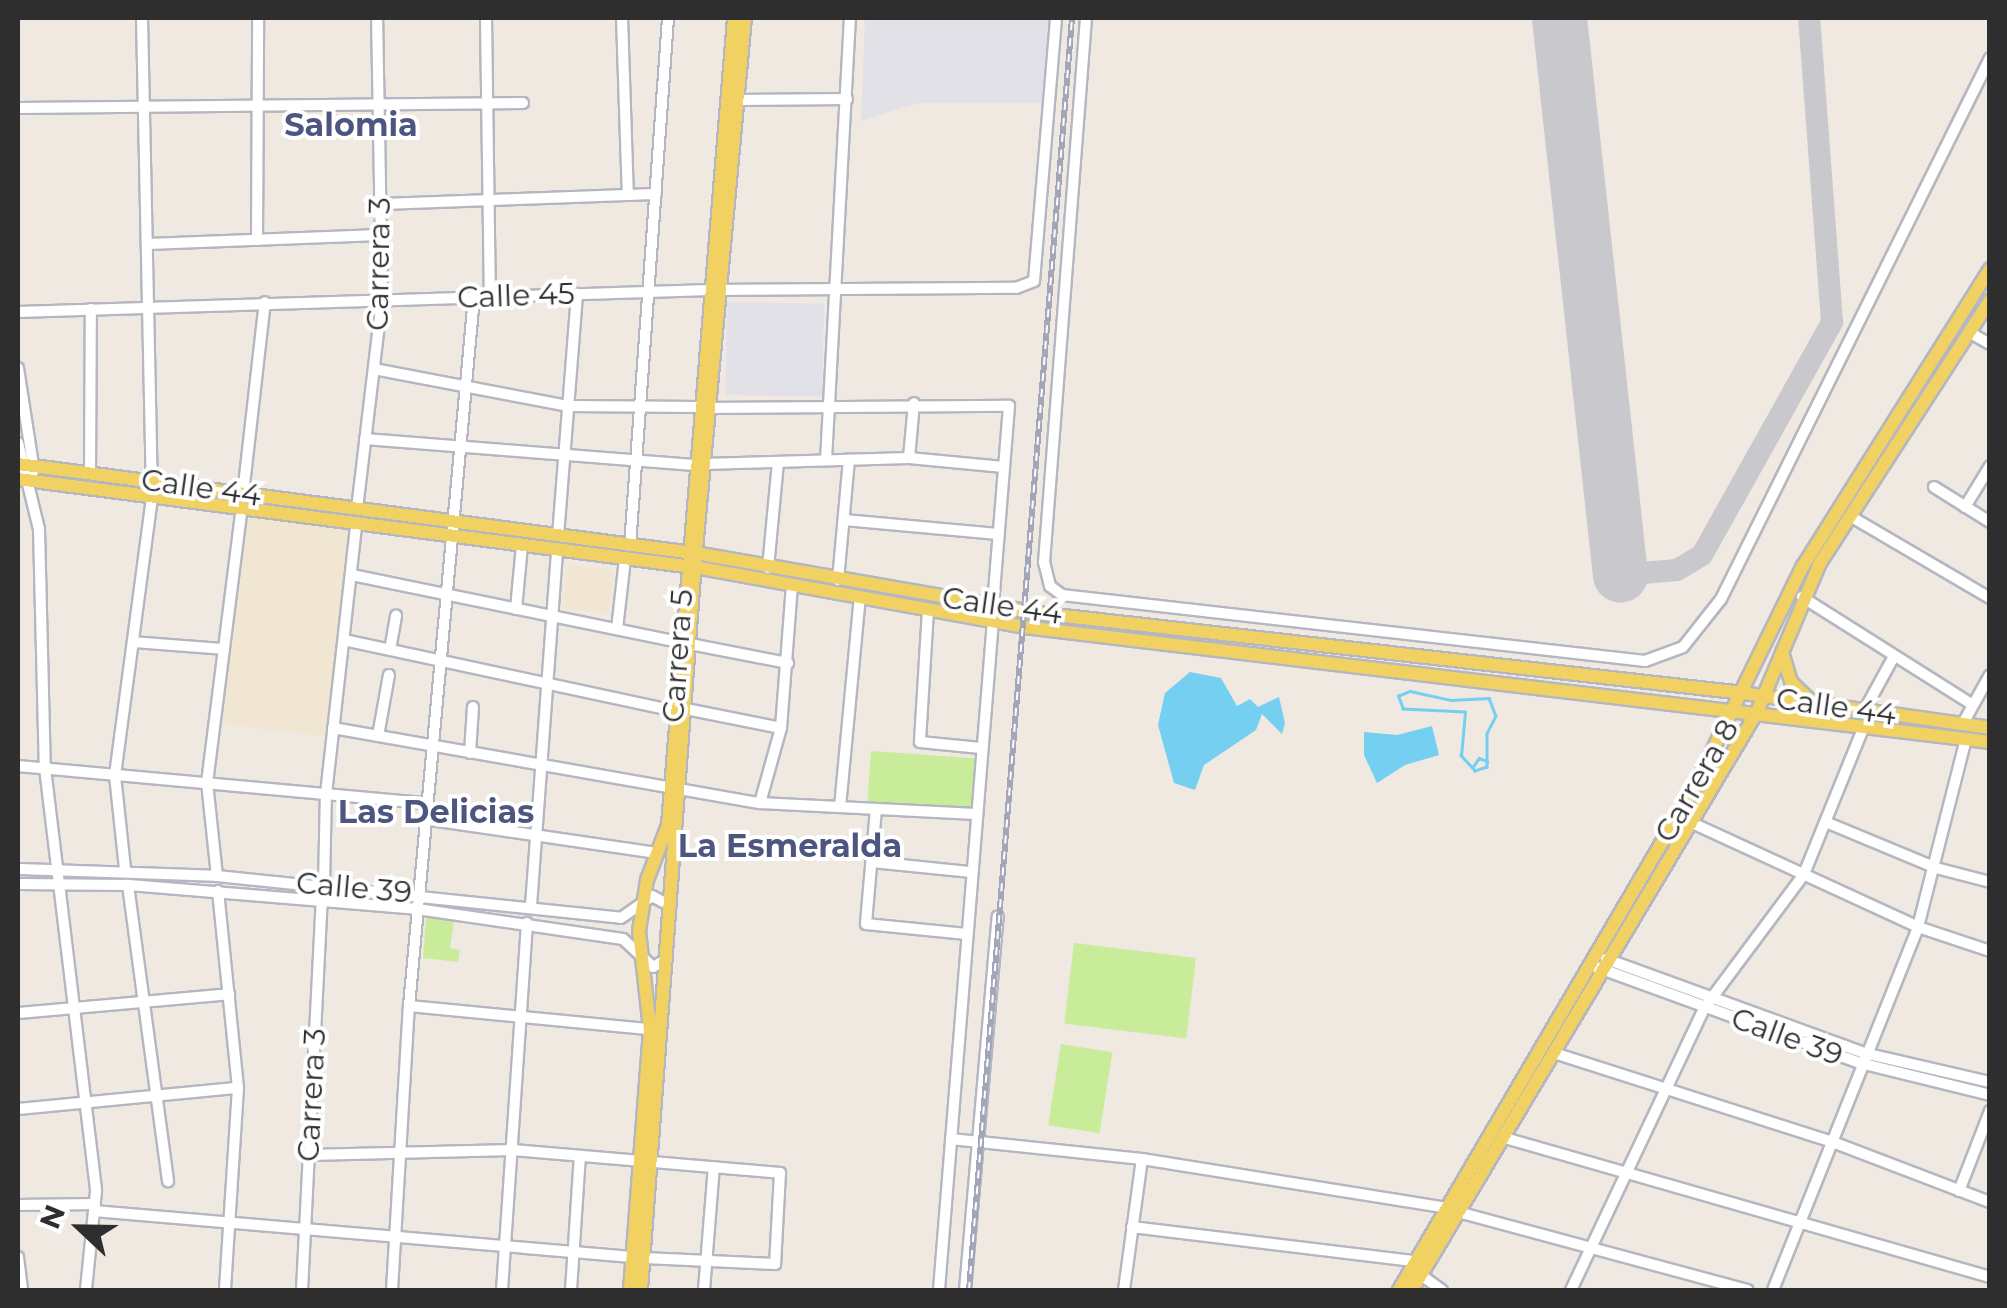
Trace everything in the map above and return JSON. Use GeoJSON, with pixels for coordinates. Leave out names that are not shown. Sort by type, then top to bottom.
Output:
{"type":"FeatureCollection","features":[{"type":"Feature","properties":{"kind":"main road","name":"Carrera 5"},"geometry":{"type":"LineString","coordinates":[[645,1161],[669,954],[690,560],[715,290],[734,18]]}},
{"type":"Feature","properties":{"kind":"main road","name":"Carrera 5"},"geometry":{"type":"LineString","coordinates":[[715,290],[745,18]]}},
{"type":"Feature","properties":{"kind":"main road","name":"Carrera 8"},"geometry":{"type":"LineString","coordinates":[[1412,1290],[1452,1210],[1598,962],[1738,710],[1803,566],[1990,269]]}},
{"type":"Feature","properties":{"kind":"main road","name":"Carrera 8"},"geometry":{"type":"LineString","coordinates":[[1398,1290],[1505,1138],[1554,1053],[1598,962],[1757,712],[1802,597],[1990,300]]}},
{"type":"Feature","properties":{"kind":"main road","name":"Calle 44"},"geometry":{"type":"LineString","coordinates":[[24,465],[450,522],[558,543],[768,568],[993,606],[1745,694],[1864,718]]}},
{"type":"Feature","properties":{"kind":"main road","name":"Calle 44"},"geometry":{"type":"LineString","coordinates":[[26,480],[242,512],[522,546],[558,543]]}},
{"type":"Feature","properties":{"kind":"main road"},"geometry":{"type":"LineString","coordinates":[[190,504],[192,487]]}},
{"type":"Feature","properties":{"kind":"main road","name":"Calle 44"},"geometry":{"type":"LineString","coordinates":[[690,560],[792,585],[994,621],[1738,710],[1864,718],[1964,732],[1990,742]]}},
{"type":"Feature","properties":{"kind":"main road"},"geometry":{"type":"LineString","coordinates":[[1782,647],[1791,682],[1817,707]]}},
{"type":"Feature","properties":{"kind":"main road","name":"Calle 44"},"geometry":{"type":"LineString","coordinates":[[1964,732],[1990,728]]}},
{"type":"Feature","properties":{"kind":"main road","name":"Carrera 5"},"geometry":{"type":"LineString","coordinates":[[641,1290],[638,1258],[650,1029],[639,959],[642,906],[675,790]]}},
{"type":"Feature","properties":{"kind":"main road","name":"Carrera 5"},"geometry":{"type":"LineString","coordinates":[[630,1290],[638,1258]]}},
{"type":"Feature","properties":{"kind":"street"},"geometry":{"type":"LineString","coordinates":[[142,18],[152,482]]}},
{"type":"Feature","properties":{"kind":"street"},"geometry":{"type":"LineString","coordinates":[[257,240],[258,18]]}},
{"type":"Feature","properties":{"kind":"street","name":"Carrera 3"},"geometry":{"type":"LineString","coordinates":[[356,509],[382,300],[377,18]]}},
{"type":"Feature","properties":{"kind":"street"},"geometry":{"type":"LineString","coordinates":[[486,18],[492,199],[490,297]]}},
{"type":"Feature","properties":{"kind":"street"},"geometry":{"type":"LineString","coordinates":[[622,18],[628,195]]}},
{"type":"Feature","properties":{"kind":"street"},"geometry":{"type":"LineString","coordinates":[[617,629],[636,462],[668,18]]}},
{"type":"Feature","properties":{"kind":"street"},"geometry":{"type":"LineString","coordinates":[[826,460],[850,18]]}},
{"type":"Feature","properties":{"kind":"street","name":"Calle 45"},"geometry":{"type":"LineString","coordinates":[[21,315],[264,302],[715,290],[1016,288],[1034,281],[1056,18]]}},
{"type":"Feature","properties":{"kind":"street"},"geometry":{"type":"LineString","coordinates":[[1086,18],[1044,562],[1050,586],[1062,595],[1646,661],[1684,647],[1721,600],[1990,58]]}},
{"type":"Feature","properties":{"kind":"street"},"geometry":{"type":"LineString","coordinates":[[738,100],[847,99]]}},
{"type":"Feature","properties":{"kind":"street"},"geometry":{"type":"LineString","coordinates":[[18,108],[523,103]]}},
{"type":"Feature","properties":{"kind":"street"},"geometry":{"type":"LineString","coordinates":[[381,204],[656,194]]}},
{"type":"Feature","properties":{"kind":"street"},"geometry":{"type":"LineString","coordinates":[[147,244],[381,235]]}},
{"type":"Feature","properties":{"kind":"street"},"geometry":{"type":"LineString","coordinates":[[531,906],[577,294]]}},
{"type":"Feature","properties":{"kind":"street"},"geometry":{"type":"LineString","coordinates":[[392,1290],[408,1006],[448,536],[474,297]]}},
{"type":"Feature","properties":{"kind":"street"},"geometry":{"type":"LineString","coordinates":[[244,494],[264,302]]}},
{"type":"Feature","properties":{"kind":"street"},"geometry":{"type":"LineString","coordinates":[[90,473],[91,309]]}},
{"type":"Feature","properties":{"kind":"street"},"geometry":{"type":"LineString","coordinates":[[1969,332],[1990,344]]}},
{"type":"Feature","properties":{"kind":"street"},"geometry":{"type":"LineString","coordinates":[[18,368],[24,465],[39,529],[45,768],[94,1208],[86,1290]]}},
{"type":"Feature","properties":{"kind":"street"},"geometry":{"type":"LineString","coordinates":[[374,369],[568,406],[1009,406],[993,606]]}},
{"type":"Feature","properties":{"kind":"street"},"geometry":{"type":"LineString","coordinates":[[910,458],[914,403]]}},
{"type":"Feature","properties":{"kind":"street"},"geometry":{"type":"LineString","coordinates":[[366,439],[636,462],[910,458],[1004,466]]}},
{"type":"Feature","properties":{"kind":"street"},"geometry":{"type":"LineString","coordinates":[[18,443],[24,465]]}},
{"type":"Feature","properties":{"kind":"street"},"geometry":{"type":"LineString","coordinates":[[838,580],[849,460]]}},
{"type":"Feature","properties":{"kind":"street"},"geometry":{"type":"LineString","coordinates":[[768,568],[778,462]]}},
{"type":"Feature","properties":{"kind":"street"},"geometry":{"type":"LineString","coordinates":[[1966,507],[1990,466]]}},
{"type":"Feature","properties":{"kind":"street"},"geometry":{"type":"LineString","coordinates":[[1934,487],[1990,522]]}},
{"type":"Feature","properties":{"kind":"street"},"geometry":{"type":"LineString","coordinates":[[125,869],[115,775],[152,499]]}},
{"type":"Feature","properties":{"kind":"street"},"geometry":{"type":"LineString","coordinates":[[216,876],[207,783],[242,512]]}},
{"type":"Feature","properties":{"kind":"street"},"geometry":{"type":"LineString","coordinates":[[1850,516],[1990,598]]}},
{"type":"Feature","properties":{"kind":"street"},"geometry":{"type":"LineString","coordinates":[[844,520],[998,534]]}},
{"type":"Feature","properties":{"kind":"street"},"geometry":{"type":"LineString","coordinates":[[324,886],[326,794],[356,526]]}},
{"type":"Feature","properties":{"kind":"street"},"geometry":{"type":"LineString","coordinates":[[516,609],[522,546]]}},
{"type":"Feature","properties":{"kind":"street"},"geometry":{"type":"LineString","coordinates":[[352,575],[788,663]]}},
{"type":"Feature","properties":{"kind":"street"},"geometry":{"type":"LineString","coordinates":[[760,803],[781,728],[792,585]]}},
{"type":"Feature","properties":{"kind":"street"},"geometry":{"type":"LineString","coordinates":[[840,806],[860,596]]}},
{"type":"Feature","properties":{"kind":"street"},"geometry":{"type":"LineString","coordinates":[[1802,597],[1973,706]]}},
{"type":"Feature","properties":{"kind":"street"},"geometry":{"type":"LineString","coordinates":[[928,610],[920,742],[981,748]]}},
{"type":"Feature","properties":{"kind":"street"},"geometry":{"type":"LineString","coordinates":[[390,650],[396,616]]}},
{"type":"Feature","properties":{"kind":"street"},"geometry":{"type":"LineString","coordinates":[[940,1290],[994,621]]}},
{"type":"Feature","properties":{"kind":"street"},"geometry":{"type":"LineString","coordinates":[[344,640],[547,684],[781,728]]}},
{"type":"Feature","properties":{"kind":"street"},"geometry":{"type":"LineString","coordinates":[[133,642],[224,649]]}},
{"type":"Feature","properties":{"kind":"street"},"geometry":{"type":"LineString","coordinates":[[1570,1290],[1708,1002],[1804,874],[1828,823],[1864,718],[1893,658]]}},
{"type":"Feature","properties":{"kind":"street"},"geometry":{"type":"LineString","coordinates":[[378,736],[390,675]]}},
{"type":"Feature","properties":{"kind":"street"},"geometry":{"type":"LineString","coordinates":[[1773,1290],[1862,1058],[1918,927],[1936,868],[1964,732],[1990,676]]}},
{"type":"Feature","properties":{"kind":"street"},"geometry":{"type":"LineString","coordinates":[[470,752],[473,707]]}},
{"type":"Feature","properties":{"kind":"street"},"geometry":{"type":"LineString","coordinates":[[333,728],[760,803],[976,814]]}},
{"type":"Feature","properties":{"kind":"street"},"geometry":{"type":"LineString","coordinates":[[18,766],[426,804]]}},
{"type":"Feature","properties":{"kind":"street"},"geometry":{"type":"LineString","coordinates":[[876,809],[866,924],[967,934]]}},
{"type":"Feature","properties":{"kind":"street"},"geometry":{"type":"LineString","coordinates":[[424,820],[656,853]]}},
{"type":"Feature","properties":{"kind":"street"},"geometry":{"type":"LineString","coordinates":[[1690,822],[1918,927],[1990,951]]}},
{"type":"Feature","properties":{"kind":"street"},"geometry":{"type":"LineString","coordinates":[[1828,823],[1936,868],[1990,882]]}},
{"type":"Feature","properties":{"kind":"street"},"geometry":{"type":"LineString","coordinates":[[872,862],[971,872]]}},
{"type":"Feature","properties":{"kind":"street","name":"Calle 39"},"geometry":{"type":"LineString","coordinates":[[18,868],[125,869],[216,876],[621,918],[660,896],[672,912]]}},
{"type":"Feature","properties":{"kind":"street","name":"Calle 39"},"geometry":{"type":"LineString","coordinates":[[18,884],[128,885],[417,909],[623,939],[639,959]]}},
{"type":"Feature","properties":{"kind":"street"},"geometry":{"type":"LineString","coordinates":[[128,885],[168,1181]]}},
{"type":"Feature","properties":{"kind":"street"},"geometry":{"type":"LineString","coordinates":[[218,891],[238,1088],[226,1290]]}},
{"type":"Feature","properties":{"kind":"street","name":"Carrera 3"},"geometry":{"type":"LineString","coordinates":[[302,1290],[322,900]]}},
{"type":"Feature","properties":{"kind":"street"},"geometry":{"type":"LineString","coordinates":[[965,1290],[998,916]]}},
{"type":"Feature","properties":{"kind":"street"},"geometry":{"type":"LineString","coordinates":[[502,1290],[527,923]]}},
{"type":"Feature","properties":{"kind":"street"},"geometry":{"type":"LineString","coordinates":[[639,959],[653,967],[669,954]]}},
{"type":"Feature","properties":{"kind":"street","name":"Calle 39"},"geometry":{"type":"LineString","coordinates":[[1598,962],[1862,1058],[1990,1095]]}},
{"type":"Feature","properties":{"kind":"street"},"geometry":{"type":"LineString","coordinates":[[18,1012],[228,994]]}},
{"type":"Feature","properties":{"kind":"street"},"geometry":{"type":"LineString","coordinates":[[408,1006],[650,1029]]}},
{"type":"Feature","properties":{"kind":"street"},"geometry":{"type":"LineString","coordinates":[[1554,1053],[1830,1141],[1990,1202]]}},
{"type":"Feature","properties":{"kind":"street","name":"Calle 39"},"geometry":{"type":"LineString","coordinates":[[1862,1058],[1990,1082]]}},
{"type":"Feature","properties":{"kind":"street"},"geometry":{"type":"LineString","coordinates":[[18,1109],[238,1088]]}},
{"type":"Feature","properties":{"kind":"street"},"geometry":{"type":"LineString","coordinates":[[1959,1190],[1990,1112]]}},
{"type":"Feature","properties":{"kind":"street"},"geometry":{"type":"LineString","coordinates":[[1505,1138],[1627,1169],[1990,1277]]}},
{"type":"Feature","properties":{"kind":"street"},"geometry":{"type":"LineString","coordinates":[[951,1140],[1142,1159],[1452,1210],[1748,1290]]}},
{"type":"Feature","properties":{"kind":"street"},"geometry":{"type":"LineString","coordinates":[[18,1205],[94,1208],[638,1258],[775,1264],[780,1172],[513,1150],[309,1156]]}},
{"type":"Feature","properties":{"kind":"street"},"geometry":{"type":"LineString","coordinates":[[570,1290],[580,1156]]}},
{"type":"Feature","properties":{"kind":"street"},"geometry":{"type":"LineString","coordinates":[[1124,1290],[1142,1159]]}},
{"type":"Feature","properties":{"kind":"street"},"geometry":{"type":"LineString","coordinates":[[704,1290],[714,1167]]}},
{"type":"Feature","properties":{"kind":"street"},"geometry":{"type":"LineString","coordinates":[[1132,1227],[1415,1262]]}},
{"type":"Feature","properties":{"kind":"street"},"geometry":{"type":"LineString","coordinates":[[18,1257],[20,1286]]}},
{"type":"Feature","properties":{"kind":"street"},"geometry":{"type":"LineString","coordinates":[[1420,1276],[1442,1290]]}},
{"type":"Feature","properties":{"kind":"shaded area"},"geometry":{"type":"Polygon","coordinates":[[[865,18],[1049,18],[1042,103],[918,103],[861,121],[865,18]]]}},
{"type":"Feature","properties":{"kind":"shaded area"},"geometry":{"type":"Polygon","coordinates":[[[727,302],[824,304],[822,397],[725,395],[727,302]]]}},
{"type":"Feature","properties":{"kind":"shaded area"},"geometry":{"type":"Polygon","coordinates":[[[244,515],[353,528],[328,737],[218,723],[244,515]]]}},
{"type":"Feature","properties":{"kind":"shaded area"},"geometry":{"type":"Polygon","coordinates":[[[568,565],[614,571],[608,614],[563,609],[568,565]]]}},
{"type":"Feature","properties":{"kind":"green space"},"geometry":{"type":"Polygon","coordinates":[[[871,751],[975,758],[971,811],[867,804],[871,751]]]}},
{"type":"Feature","properties":{"kind":"green space"},"geometry":{"type":"Polygon","coordinates":[[[426,918],[454,921],[450,948],[460,950],[458,962],[423,958],[426,918]]]}},
{"type":"Feature","properties":{"kind":"green space"},"geometry":{"type":"Polygon","coordinates":[[[1074,943],[1196,958],[1186,1038],[1064,1023],[1074,943]]]}},
{"type":"Feature","properties":{"kind":"green space"},"geometry":{"type":"Polygon","coordinates":[[[1061,1044],[1112,1052],[1100,1133],[1048,1125],[1061,1044]]]}},
{"type":"Feature","properties":{"kind":"water"},"geometry":{"type":"Polygon","coordinates":[[[1190,672],[1221,678],[1237,706],[1250,699],[1258,707],[1279,697],[1285,723],[1282,734],[1262,714],[1256,730],[1204,765],[1195,790],[1174,783],[1158,725],[1165,693],[1190,672]]]}},
{"type":"Feature","properties":{"kind":"water"},"geometry":{"type":"Polygon","coordinates":[[[1432,726],[1439,755],[1405,765],[1377,783],[1364,755],[1364,732],[1397,735],[1432,726]]]}},
{"type":"Feature","properties":{"kind":"waterway"},"geometry":{"type":"LineString","coordinates":[[1410,691],[1451,700],[1489,698],[1496,716],[1487,734],[1487,767],[1475,771],[1461,756],[1465,712],[1403,709],[1398,696],[1410,691]]}},
{"type":"Feature","properties":{"kind":"waterway"},"geometry":{"type":"LineString","coordinates":[[1472,768],[1479,758],[1487,761]]}},
{"type":"Feature","properties":{"kind":"taxiway"},"geometry":{"type":"LineString","coordinates":[[1620,575],[1677,570],[1702,555],[1832,322],[1809,18]]}},
{"type":"Feature","properties":{"kind":"runway"},"geometry":{"type":"LineString","coordinates":[[1559,18],[1620,575]]}},
{"type":"Feature","properties":{"kind":"railway"},"geometry":{"type":"LineString","coordinates":[[969,1290],[1072,18]]}},
{"type":"Feature","properties":{"kind":"district","name":"Salomia"},"geometry":{"type":"Point","coordinates":[351,125]}},
{"type":"Feature","properties":{"kind":"district","name":"Las Delicias"},"geometry":{"type":"Point","coordinates":[436,812]}},
{"type":"Feature","properties":{"kind":"district","name":"La Esmeralda"},"geometry":{"type":"Point","coordinates":[790,846]}}]}
